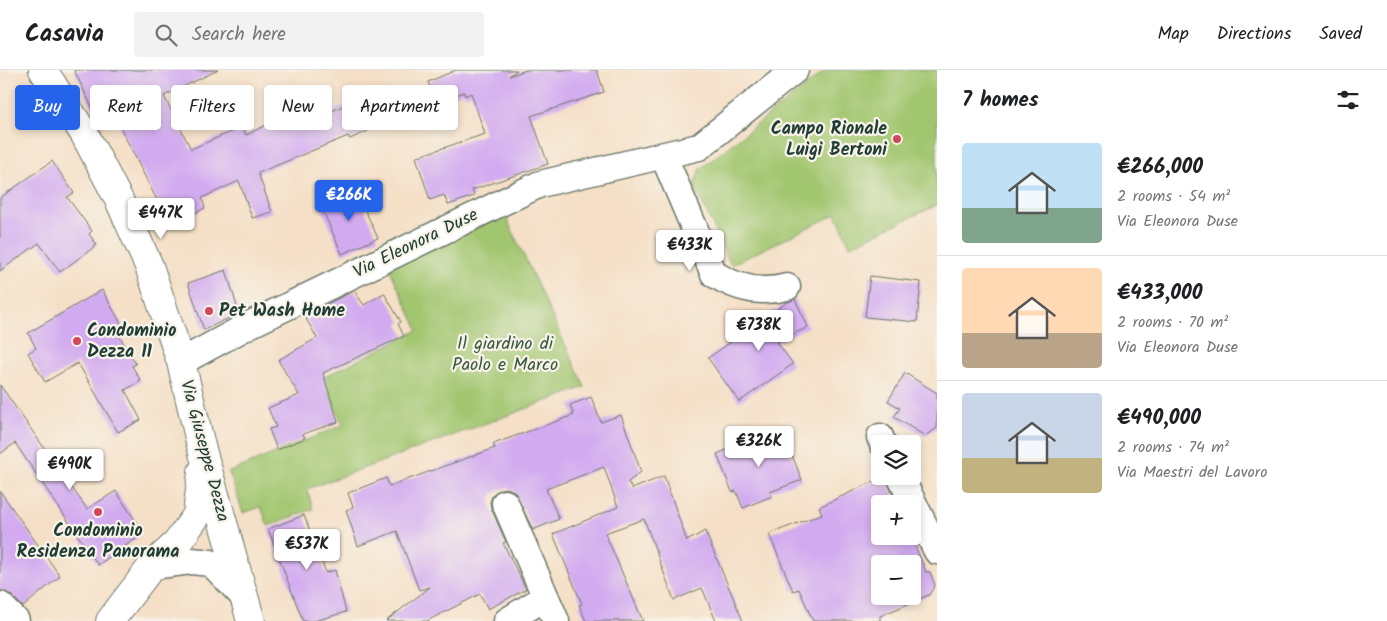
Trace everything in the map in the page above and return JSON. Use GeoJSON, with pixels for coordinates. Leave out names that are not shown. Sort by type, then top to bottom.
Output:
{"type":"FeatureCollection","features":[{"type":"Feature","properties":{"kind":"street","name":"Via Giuseppe Dezza"},"geometry":{"type":"LineString","coordinates":[[43,70],[85,135],[119,200],[150,266],[181,362],[201,446],[247,608]]}},
{"type":"Feature","properties":{"kind":"street","name":"Via Eleonora Duse"},"geometry":{"type":"LineString","coordinates":[[181,362],[250,325],[540,184],[664,157],[699,147],[795,70]]}},
{"type":"Feature","properties":{"kind":"street"},"geometry":{"type":"LineString","coordinates":[[664,157],[714,274],[727,282],[747,288],[770,291],[787,287]]}},
{"type":"Feature","properties":{"kind":"street"},"geometry":{"type":"LineString","coordinates":[[110,621],[152,566],[177,543],[197,515],[202,482],[201,446]]}},
{"type":"Feature","properties":{"kind":"street"},"geometry":{"type":"LineString","coordinates":[[904,485],[937,551]]}},
{"type":"Feature","properties":{"kind":"street"},"geometry":{"type":"LineString","coordinates":[[504,503],[544,598],[556,621]]}},
{"type":"Feature","properties":{"kind":"street"},"geometry":{"type":"LineString","coordinates":[[152,566],[191,561],[211,563],[247,608]]}},
{"type":"Feature","properties":{"kind":"street"},"geometry":{"type":"LineString","coordinates":[[507,621],[544,598]]}},
{"type":"Feature","properties":{"kind":"street"},"geometry":{"type":"LineString","coordinates":[[0,605],[16,621]]}},
{"type":"Feature","properties":{"kind":"green space"},"geometry":{"type":"Polygon","coordinates":[[[826,70],[937,70],[937,205],[850,246],[836,214],[731,265],[694,185],[700,169],[826,70]]]}},
{"type":"Feature","properties":{"kind":"green space","name":"Il giardino di Paolo e Marco"},"geometry":{"type":"Polygon","coordinates":[[[505,215],[585,387],[307,489],[313,509],[268,526],[261,507],[243,513],[229,472],[343,425],[322,378],[418,330],[389,268],[505,215]]]}},
{"type":"Feature","properties":{"kind":"building"},"geometry":{"type":"Polygon","coordinates":[[[74,70],[218,70],[187,85],[171,85],[171,93],[164,96],[171,110],[171,130],[181,130],[191,149],[235,130],[244,130],[246,135],[264,126],[264,130],[332,130],[332,111],[342,106],[342,130],[370,130],[350,139],[348,136],[258,173],[272,212],[252,218],[239,181],[202,198],[205,208],[170,226],[122,130],[161,130],[161,85],[90,85],[90,103],[74,70]]]}},
{"type":"Feature","properties":{"kind":"building"},"geometry":{"type":"Polygon","coordinates":[[[456,70],[517,70],[509,76],[526,70],[597,70],[604,92],[531,116],[548,164],[472,190],[474,196],[448,205],[444,195],[430,200],[416,157],[485,134],[471,93],[465,96],[464,92],[458,94],[458,85],[429,85],[428,82],[456,70]]]}},
{"type":"Feature","properties":{"kind":"building"},"geometry":{"type":"Polygon","coordinates":[[[52,161],[74,193],[67,197],[92,231],[89,234],[97,245],[60,272],[39,243],[0,271],[0,198],[52,161]]]}},
{"type":"Feature","properties":{"kind":"building"},"geometry":{"type":"Polygon","coordinates":[[[356,191],[378,238],[342,254],[320,204],[347,192],[348,195],[356,191]]]}},
{"type":"Feature","properties":{"kind":"building"},"geometry":{"type":"Polygon","coordinates":[[[226,270],[239,313],[204,330],[188,283],[226,270]]]}},
{"type":"Feature","properties":{"kind":"building"},"geometry":{"type":"Polygon","coordinates":[[[870,276],[921,282],[917,322],[865,317],[870,276]]]}},
{"type":"Feature","properties":{"kind":"building","name":"Condominio Dezza 11"},"geometry":{"type":"Polygon","coordinates":[[[102,290],[122,325],[115,329],[136,364],[132,366],[141,381],[125,390],[141,420],[118,432],[78,363],[45,382],[28,353],[36,348],[28,333],[102,290]]]}},
{"type":"Feature","properties":{"kind":"building"},"geometry":{"type":"Polygon","coordinates":[[[354,291],[364,305],[384,293],[401,322],[398,324],[404,336],[323,373],[338,422],[303,434],[305,438],[277,450],[269,429],[276,427],[268,408],[299,395],[278,360],[317,338],[304,315],[354,291]]]}},
{"type":"Feature","properties":{"kind":"building"},"geometry":{"type":"Polygon","coordinates":[[[795,299],[808,327],[777,342],[793,364],[739,402],[708,358],[786,303],[795,299]]]}},
{"type":"Feature","properties":{"kind":"building"},"geometry":{"type":"Polygon","coordinates":[[[905,373],[937,393],[937,428],[925,436],[894,417],[900,408],[888,401],[905,373]]]}},
{"type":"Feature","properties":{"kind":"building"},"geometry":{"type":"Polygon","coordinates":[[[0,385],[87,509],[116,491],[139,526],[135,529],[140,536],[98,565],[15,443],[0,454],[0,385]]]}},
{"type":"Feature","properties":{"kind":"building"},"geometry":{"type":"Polygon","coordinates":[[[591,397],[601,422],[621,415],[641,472],[628,482],[632,489],[664,476],[687,541],[705,531],[743,621],[716,621],[702,588],[674,600],[644,519],[605,533],[643,621],[586,621],[579,605],[582,604],[553,534],[618,507],[604,467],[546,489],[559,519],[533,530],[514,491],[507,488],[500,489],[493,494],[490,502],[491,508],[506,542],[503,543],[526,589],[488,609],[480,594],[427,621],[386,621],[430,587],[419,590],[397,531],[358,546],[346,510],[353,507],[348,493],[386,478],[389,486],[495,448],[493,444],[574,415],[570,405],[591,397]]]}},
{"type":"Feature","properties":{"kind":"building"},"geometry":{"type":"Polygon","coordinates":[[[783,433],[802,480],[770,492],[772,496],[743,508],[736,491],[732,492],[717,454],[764,434],[766,440],[783,433]]]}},
{"type":"Feature","properties":{"kind":"building"},"geometry":{"type":"Polygon","coordinates":[[[871,483],[871,485],[889,485],[893,495],[871,495],[871,545],[915,545],[919,555],[871,555],[871,605],[906,605],[880,616],[880,621],[813,621],[799,589],[793,591],[769,534],[822,514],[819,507],[871,483]]]}},
{"type":"Feature","properties":{"kind":"building"},"geometry":{"type":"Polygon","coordinates":[[[0,491],[60,576],[23,607],[10,594],[0,590],[0,491]]]}},
{"type":"Feature","properties":{"kind":"building"},"geometry":{"type":"Polygon","coordinates":[[[304,515],[326,573],[335,570],[346,612],[314,621],[303,621],[268,529],[304,515]]]}},
{"type":"Feature","properties":{"kind":"building"},"geometry":{"type":"Polygon","coordinates":[[[921,560],[926,572],[930,572],[935,585],[929,595],[921,598],[921,560]]]}},
{"type":"Feature","properties":{"kind":"place","name":"Campo Rionale Luigi Bertoni"},"geometry":{"type":"Point","coordinates":[897,139]}},
{"type":"Feature","properties":{"kind":"place","name":"Pet Wash Home"},"geometry":{"type":"Point","coordinates":[209,311]}},
{"type":"Feature","properties":{"kind":"place","name":"Condominio Dezza 11"},"geometry":{"type":"Point","coordinates":[77,341]}},
{"type":"Feature","properties":{"kind":"place","name":"Condominio Residenza Panorama"},"geometry":{"type":"Point","coordinates":[98,512]}}]}
